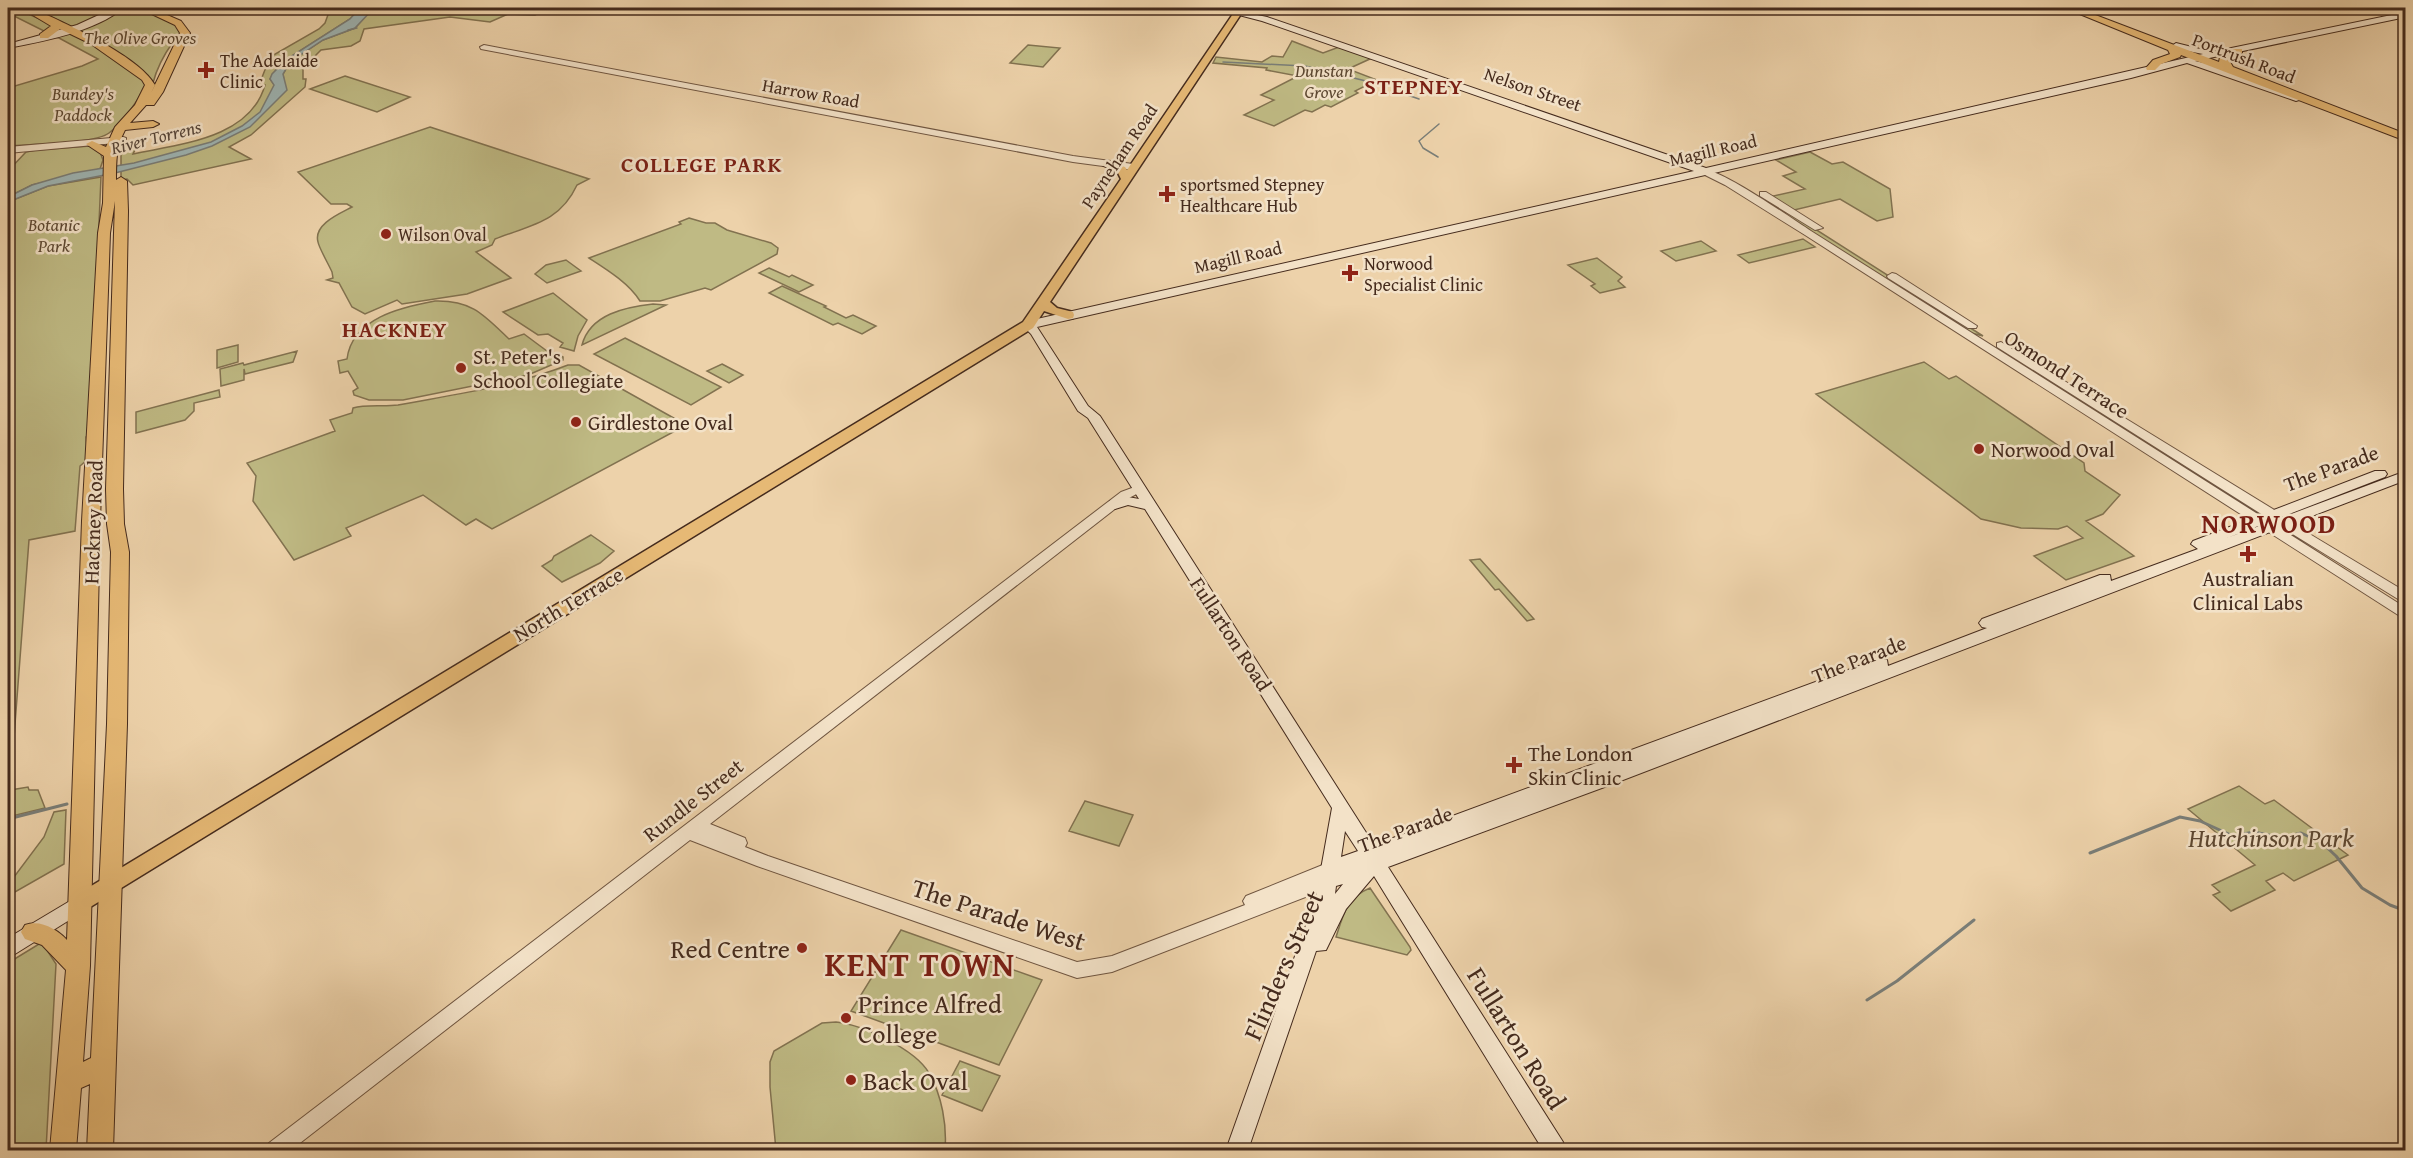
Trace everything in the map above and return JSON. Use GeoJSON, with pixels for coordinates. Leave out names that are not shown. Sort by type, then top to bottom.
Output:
{"type":"FeatureCollection","features":[{"type":"Feature","properties":{"kind":"highway"},"geometry":{"type":"LineString","coordinates":[[25,8],[70,28],[105,48],[146,78],[150,85],[140,106],[116,144]]}},
{"type":"Feature","properties":{"kind":"highway"},"geometry":{"type":"LineString","coordinates":[[116,144],[158,92],[183,30],[178,23],[144,8]]}},
{"type":"Feature","properties":{"kind":"highway","name":"Portrush Road"},"geometry":{"type":"LineString","coordinates":[[2070,8],[2301,99],[2406,137]]}},
{"type":"Feature","properties":{"kind":"highway","name":"Portrush Road"},"geometry":{"type":"LineString","coordinates":[[2082,8],[2175,48]]}},
{"type":"Feature","properties":{"kind":"highway"},"geometry":{"type":"LineString","coordinates":[[44,36],[56,28],[56,25],[46,18]]}},
{"type":"Feature","properties":{"kind":"highway"},"geometry":{"type":"LineString","coordinates":[[2151,68],[2176,55],[2175,48]]}},
{"type":"Feature","properties":{"kind":"highway"},"geometry":{"type":"LineString","coordinates":[[2229,66],[2224,63],[2224,59],[2238,51]]}},
{"type":"Feature","properties":{"kind":"highway","name":"Portrush Road"},"geometry":{"type":"LineString","coordinates":[[2200,58],[2229,66],[2406,137]]}},
{"type":"Feature","properties":{"kind":"highway"},"geometry":{"type":"LineString","coordinates":[[129,127],[153,124]]}},
{"type":"Feature","properties":{"kind":"highway"},"geometry":{"type":"LineString","coordinates":[[90,143],[116,144]]}},
{"type":"Feature","properties":{"kind":"highway","name":"Hackney Road"},"geometry":{"type":"LineString","coordinates":[[100,1150],[120,552],[116,524],[116,443],[121,236],[116,144]]}},
{"type":"Feature","properties":{"kind":"highway","name":"Hackney Road"},"geometry":{"type":"LineString","coordinates":[[63,1150],[78,966],[91,521],[104,239],[109,203],[117,185]]}},
{"type":"Feature","properties":{"kind":"highway"},"geometry":{"type":"LineString","coordinates":[[104,239],[121,236]]}},
{"type":"Feature","properties":{"kind":"highway"},"geometry":{"type":"LineString","coordinates":[[99,342],[119,326]]}},
{"type":"Feature","properties":{"kind":"highway"},"geometry":{"type":"LineString","coordinates":[[91,521],[102,515],[105,458],[116,443]]}},
{"type":"Feature","properties":{"kind":"highway"},"geometry":{"type":"LineString","coordinates":[[85,767],[115,743]]}},
{"type":"Feature","properties":{"kind":"highway"},"geometry":{"type":"LineString","coordinates":[[33,932],[50,938],[78,966]]}},
{"type":"Feature","properties":{"kind":"highway"},"geometry":{"type":"LineString","coordinates":[[69,1081],[104,1065]]}},
{"type":"Feature","properties":{"kind":"main road"},"geometry":{"type":"LineString","coordinates":[[8,46],[107,16],[119,8]]}},
{"type":"Feature","properties":{"kind":"main road"},"geometry":{"type":"LineString","coordinates":[[1216,8],[1239,10]]}},
{"type":"Feature","properties":{"kind":"main road"},"geometry":{"type":"LineString","coordinates":[[1228,8],[1239,10]]}},
{"type":"Feature","properties":{"kind":"main road","name":"Nelson Street"},"geometry":{"type":"LineString","coordinates":[[1239,10],[1295,27],[1708,170]]}},
{"type":"Feature","properties":{"kind":"main road","name":"Payneham Road"},"geometry":{"type":"LineString","coordinates":[[1028,325],[1239,10]]}},
{"type":"Feature","properties":{"kind":"main road","name":"Magill Road"},"geometry":{"type":"LineString","coordinates":[[1028,325],[1398,239],[2131,75],[2151,68],[2406,14]]}},
{"type":"Feature","properties":{"kind":"main road"},"geometry":{"type":"LineString","coordinates":[[2175,48],[2223,54]]}},
{"type":"Feature","properties":{"kind":"main road"},"geometry":{"type":"LineString","coordinates":[[2179,62],[2213,68],[2301,99]]}},
{"type":"Feature","properties":{"kind":"main road","name":"Nelson Street"},"geometry":{"type":"LineString","coordinates":[[1526,106],[1708,170]]}},
{"type":"Feature","properties":{"kind":"main road"},"geometry":{"type":"LineString","coordinates":[[1681,176],[1687,168],[1682,162]]}},
{"type":"Feature","properties":{"kind":"main road"},"geometry":{"type":"LineString","coordinates":[[1736,179],[1733,174],[1742,162]]}},
{"type":"Feature","properties":{"kind":"main road"},"geometry":{"type":"LineString","coordinates":[[1108,165],[1129,173]]}},
{"type":"Feature","properties":{"kind":"main road"},"geometry":{"type":"LineString","coordinates":[[1042,302],[1052,310],[1068,315]]}},
{"type":"Feature","properties":{"kind":"main road"},"geometry":{"type":"LineString","coordinates":[[1050,339],[1050,327],[1082,312]]}},
{"type":"Feature","properties":{"kind":"main road","name":"Fullarton Road"},"geometry":{"type":"LineString","coordinates":[[1028,325],[1044,330],[1091,406],[1093,416]]}},
{"type":"Feature","properties":{"kind":"main road","name":"Fullarton Road"},"geometry":{"type":"LineString","coordinates":[[1028,325],[1036,332],[1076,398],[1093,416],[1140,489],[1555,1150]]}},
{"type":"Feature","properties":{"kind":"main road","name":"North Terrace"},"geometry":{"type":"LineString","coordinates":[[80,903],[1028,325]]}},
{"type":"Feature","properties":{"kind":"main road"},"geometry":{"type":"LineString","coordinates":[[994,345],[1018,336],[1027,336],[1034,338],[1051,357]]}},
{"type":"Feature","properties":{"kind":"main road"},"geometry":{"type":"LineString","coordinates":[[1076,398],[1078,394],[1074,385],[1077,383]]}},
{"type":"Feature","properties":{"kind":"main road","name":"The Parade"},"geometry":{"type":"LineString","coordinates":[[1328,882],[1371,859],[1503,818],[1975,633],[2270,521],[2406,465]]}},
{"type":"Feature","properties":{"kind":"main road","name":"The Parade"},"geometry":{"type":"LineString","coordinates":[[2270,521],[2406,475]]}},
{"type":"Feature","properties":{"kind":"main road"},"geometry":{"type":"LineString","coordinates":[[1115,504],[1128,501],[1150,506]]}},
{"type":"Feature","properties":{"kind":"main road","name":"Flinders Street"},"geometry":{"type":"LineString","coordinates":[[1237,1150],[1328,882],[1340,809]]}},
{"type":"Feature","properties":{"kind":"main road","name":"Flinders Street"},"geometry":{"type":"LineString","coordinates":[[1267,1066],[1331,915],[1348,887],[1371,859]]}},
{"type":"Feature","properties":{"kind":"main road","name":"Flinders Street"},"geometry":{"type":"LineString","coordinates":[[1348,887],[1369,879],[1386,882]]}},
{"type":"Feature","properties":{"kind":"main road"},"geometry":{"type":"LineString","coordinates":[[8,948],[80,903]]}},
{"type":"Feature","properties":{"kind":"street","name":"Harrow Road"},"geometry":{"type":"LineString","coordinates":[[484,46],[1108,165]]}},
{"type":"Feature","properties":{"kind":"street"},"geometry":{"type":"LineString","coordinates":[[8,149],[90,143],[116,144]]}},
{"type":"Feature","properties":{"kind":"street","name":"Osmond Terrace"},"geometry":{"type":"LineString","coordinates":[[1708,170],[1736,179],[1769,203],[2270,521],[2406,615]]}},
{"type":"Feature","properties":{"kind":"street","name":"Osmond Terrace"},"geometry":{"type":"LineString","coordinates":[[1708,170],[1769,203]]}},
{"type":"Feature","properties":{"kind":"street","name":"Rundle Street"},"geometry":{"type":"LineString","coordinates":[[276,1150],[1125,495],[1140,489]]}},
{"type":"Feature","properties":{"kind":"street","name":"Osmond Terrace"},"geometry":{"type":"LineString","coordinates":[[2270,521],[2406,599]]}},
{"type":"Feature","properties":{"kind":"street","name":"The Parade West"},"geometry":{"type":"LineString","coordinates":[[693,829],[763,861],[1077,970],[1112,964],[1328,882]]}},
{"type":"Feature","properties":{"kind":"green space"},"geometry":{"type":"Polygon","coordinates":[[[8,8],[15,8],[53,25],[48,33],[8,13],[8,8]]]}},
{"type":"Feature","properties":{"kind":"green space","name":"The Olive Groves"},"geometry":{"type":"Polygon","coordinates":[[[33,8],[116,8],[97,19],[72,27],[33,8]]]}},
{"type":"Feature","properties":{"kind":"green space","name":"The Olive Groves"},"geometry":{"type":"Polygon","coordinates":[[[123,8],[140,9],[164,17],[172,22],[182,34],[180,41],[173,42],[163,57],[153,83],[111,50],[74,28],[123,8]]]}},
{"type":"Feature","properties":{"kind":"green space"},"geometry":{"type":"Polygon","coordinates":[[[340,8],[360,8],[350,19],[287,59],[270,79],[273,83],[284,81],[283,74],[290,62],[323,40],[355,28],[372,9],[549,8],[535,15],[508,14],[490,22],[450,17],[364,29],[360,41],[351,46],[321,50],[303,68],[303,79],[306,79],[305,87],[251,135],[229,147],[251,159],[133,185],[127,179],[121,180],[121,153],[125,152],[126,146],[139,142],[133,154],[191,142],[229,128],[245,117],[257,103],[265,85],[259,85],[270,57],[319,29],[325,23],[329,12],[340,8]]]}},
{"type":"Feature","properties":{"kind":"green space","name":"Bundey's Paddock"},"geometry":{"type":"Polygon","coordinates":[[[66,30],[87,40],[141,77],[146,86],[125,118],[109,133],[101,137],[8,146],[8,88],[98,59],[59,38],[45,36],[66,30]]]}},
{"type":"Feature","properties":{"kind":"green space","name":"Dunstan Grove"},"geometry":{"type":"Polygon","coordinates":[[[1292,41],[1323,53],[1339,47],[1372,58],[1348,69],[1377,80],[1331,107],[1325,105],[1312,112],[1305,110],[1274,126],[1244,115],[1274,100],[1261,95],[1298,76],[1266,70],[1267,68],[1213,63],[1216,57],[1262,62],[1272,56],[1283,57],[1292,41]]]}},
{"type":"Feature","properties":{"kind":"green space"},"geometry":{"type":"Polygon","coordinates":[[[1028,45],[1060,48],[1043,67],[1010,63],[1028,45]]]}},
{"type":"Feature","properties":{"kind":"green space"},"geometry":{"type":"Polygon","coordinates":[[[345,76],[410,97],[377,112],[310,89],[345,76]]]}},
{"type":"Feature","properties":{"kind":"green space"},"geometry":{"type":"Polygon","coordinates":[[[430,127],[589,179],[577,185],[562,207],[553,215],[532,226],[495,239],[492,245],[476,252],[511,278],[467,294],[402,304],[397,300],[365,314],[352,307],[339,283],[327,280],[333,278],[332,272],[318,242],[320,230],[324,225],[352,207],[347,204],[331,204],[298,172],[430,127]]]}},
{"type":"Feature","properties":{"kind":"green space"},"geometry":{"type":"Polygon","coordinates":[[[90,146],[100,152],[103,160],[100,169],[32,185],[8,197],[8,171],[26,152],[90,146]]]}},
{"type":"Feature","properties":{"kind":"green space"},"geometry":{"type":"Polygon","coordinates":[[[1810,152],[1832,164],[1843,162],[1890,189],[1893,217],[1877,221],[1840,199],[1790,211],[1769,197],[1805,189],[1783,176],[1796,172],[1776,160],[1810,152]]]}},
{"type":"Feature","properties":{"kind":"green space","name":"Botanic Park"},"geometry":{"type":"Polygon","coordinates":[[[101,177],[90,432],[86,437],[88,459],[80,466],[75,531],[29,540],[10,790],[28,787],[29,790],[38,790],[45,808],[8,817],[8,202],[48,186],[101,177]]]}},
{"type":"Feature","properties":{"kind":"green space"},"geometry":{"type":"Polygon","coordinates":[[[1775,204],[1983,336],[1964,331],[1770,206],[1775,204]]]}},
{"type":"Feature","properties":{"kind":"green space"},"geometry":{"type":"Polygon","coordinates":[[[689,218],[715,223],[727,230],[771,243],[778,248],[777,254],[711,290],[705,288],[660,301],[640,301],[624,282],[589,258],[681,224],[679,222],[689,218]]]}},
{"type":"Feature","properties":{"kind":"green space"},"geometry":{"type":"Polygon","coordinates":[[[1803,239],[1815,247],[1749,263],[1738,255],[1803,239]]]}},
{"type":"Feature","properties":{"kind":"green space"},"geometry":{"type":"Polygon","coordinates":[[[1701,241],[1716,251],[1676,261],[1661,251],[1701,241]]]}},
{"type":"Feature","properties":{"kind":"green space"},"geometry":{"type":"Polygon","coordinates":[[[1597,258],[1622,277],[1618,281],[1625,287],[1600,293],[1591,286],[1595,284],[1568,265],[1597,258]]]}},
{"type":"Feature","properties":{"kind":"green space"},"geometry":{"type":"Polygon","coordinates":[[[566,260],[581,271],[547,283],[535,274],[546,265],[566,260]]]}},
{"type":"Feature","properties":{"kind":"green space"},"geometry":{"type":"Polygon","coordinates":[[[769,268],[813,285],[799,292],[759,273],[769,268]]]}},
{"type":"Feature","properties":{"kind":"green space"},"geometry":{"type":"Polygon","coordinates":[[[782,286],[846,318],[853,315],[876,326],[862,334],[838,323],[833,325],[769,293],[782,286]]]}},
{"type":"Feature","properties":{"kind":"green space"},"geometry":{"type":"Polygon","coordinates":[[[553,293],[587,320],[578,336],[574,351],[560,347],[563,343],[548,334],[538,335],[503,312],[553,293]]]}},
{"type":"Feature","properties":{"kind":"green space"},"geometry":{"type":"Polygon","coordinates":[[[435,301],[448,301],[468,306],[484,316],[509,339],[524,334],[551,354],[563,357],[563,360],[528,375],[403,400],[369,400],[354,395],[353,391],[358,388],[348,371],[340,373],[338,361],[347,359],[358,333],[368,324],[394,311],[435,301]]]}},
{"type":"Feature","properties":{"kind":"green space"},"geometry":{"type":"Polygon","coordinates":[[[653,304],[666,305],[582,345],[586,334],[601,319],[621,310],[653,304]]]}},
{"type":"Feature","properties":{"kind":"green space"},"geometry":{"type":"Polygon","coordinates":[[[625,338],[721,387],[691,405],[594,354],[625,338]]]}},
{"type":"Feature","properties":{"kind":"green space"},"geometry":{"type":"Polygon","coordinates":[[[238,345],[238,362],[217,368],[217,350],[238,345]]]}},
{"type":"Feature","properties":{"kind":"green space"},"geometry":{"type":"Polygon","coordinates":[[[297,351],[293,362],[245,374],[244,369],[244,380],[221,386],[220,369],[297,351]]]}},
{"type":"Feature","properties":{"kind":"green space"},"geometry":{"type":"Polygon","coordinates":[[[1924,362],[1949,379],[1956,376],[2084,463],[2085,471],[2120,495],[2103,514],[2086,521],[2134,556],[2066,580],[2034,556],[2083,538],[2067,526],[2058,529],[2021,528],[1981,519],[1816,394],[1924,362]]]}},
{"type":"Feature","properties":{"kind":"green space"},"geometry":{"type":"Polygon","coordinates":[[[722,364],[743,375],[729,383],[707,371],[722,364]]]}},
{"type":"Feature","properties":{"kind":"green space"},"geometry":{"type":"Polygon","coordinates":[[[568,365],[579,365],[679,421],[677,430],[492,529],[476,519],[466,525],[423,495],[346,528],[351,536],[294,560],[253,501],[256,476],[247,463],[335,431],[330,420],[352,413],[353,408],[398,405],[484,389],[547,373],[568,365]]]}},
{"type":"Feature","properties":{"kind":"green space"},"geometry":{"type":"Polygon","coordinates":[[[219,390],[220,397],[194,403],[194,411],[185,420],[136,433],[136,412],[219,390]]]}},
{"type":"Feature","properties":{"kind":"green space"},"geometry":{"type":"Polygon","coordinates":[[[591,535],[614,551],[600,563],[562,582],[542,566],[554,556],[591,535]]]}},
{"type":"Feature","properties":{"kind":"green space"},"geometry":{"type":"Polygon","coordinates":[[[1480,559],[1534,619],[1527,621],[1499,589],[1495,590],[1470,560],[1480,559]]]}},
{"type":"Feature","properties":{"kind":"green space","name":"Hutchinson Park"},"geometry":{"type":"Polygon","coordinates":[[[2239,786],[2265,804],[2274,800],[2348,855],[2294,881],[2283,873],[2266,881],[2275,890],[2231,911],[2213,895],[2220,892],[2212,885],[2255,865],[2188,809],[2239,786]]]}},
{"type":"Feature","properties":{"kind":"green space"},"geometry":{"type":"Polygon","coordinates":[[[1085,801],[1133,815],[1119,846],[1069,831],[1085,801]]]}},
{"type":"Feature","properties":{"kind":"green space"},"geometry":{"type":"Polygon","coordinates":[[[66,810],[64,864],[8,896],[8,885],[44,837],[54,812],[66,810]]]}},
{"type":"Feature","properties":{"kind":"green space"},"geometry":{"type":"Polygon","coordinates":[[[1370,888],[1410,947],[1411,950],[1407,955],[1336,937],[1351,902],[1356,896],[1370,888]]]}},
{"type":"Feature","properties":{"kind":"green space"},"geometry":{"type":"Polygon","coordinates":[[[901,930],[1042,980],[999,1065],[851,1011],[901,930]]]}},
{"type":"Feature","properties":{"kind":"green space"},"geometry":{"type":"Polygon","coordinates":[[[39,944],[43,944],[56,964],[46,1150],[8,1150],[8,963],[39,944]]]}},
{"type":"Feature","properties":{"kind":"green space","name":"Back Oval"},"geometry":{"type":"Polygon","coordinates":[[[836,1022],[874,1033],[901,1047],[922,1064],[934,1082],[940,1101],[944,1121],[945,1150],[776,1150],[770,1087],[770,1062],[774,1051],[822,1023],[836,1022]]]}},
{"type":"Feature","properties":{"kind":"green space"},"geometry":{"type":"Polygon","coordinates":[[[960,1061],[1000,1076],[982,1111],[942,1095],[960,1061]]]}},
{"type":"Feature","properties":{"kind":"water","name":"River Torrens"},"geometry":{"type":"Polygon","coordinates":[[[360,8],[378,8],[373,9],[355,28],[323,40],[290,62],[283,74],[287,90],[250,127],[212,146],[186,155],[115,173],[48,186],[8,202],[8,197],[32,185],[73,173],[134,163],[211,142],[242,126],[260,112],[274,85],[270,79],[272,74],[287,59],[350,19],[360,8]]]}},
{"type":"Feature","properties":{"kind":"water"},"geometry":{"type":"Polygon","coordinates":[[[439,8],[524,8],[481,13],[439,8]]]}},
{"type":"Feature","properties":{"kind":"waterway"},"geometry":{"type":"LineString","coordinates":[[348,30],[357,28]]}},
{"type":"Feature","properties":{"kind":"waterway"},"geometry":{"type":"LineString","coordinates":[[1223,62],[1305,66],[1370,82]]}},
{"type":"Feature","properties":{"kind":"waterway"},"geometry":{"type":"LineString","coordinates":[[1393,90],[1419,99]]}},
{"type":"Feature","properties":{"kind":"waterway"},"geometry":{"type":"LineString","coordinates":[[1438,157],[1423,148],[1419,141],[1439,124]]}},
{"type":"Feature","properties":{"kind":"waterway"},"geometry":{"type":"LineString","coordinates":[[8,819],[67,804]]}},
{"type":"Feature","properties":{"kind":"waterway"},"geometry":{"type":"LineString","coordinates":[[2090,853],[2180,817],[2200,821],[2233,836],[2254,832],[2283,838],[2301,833],[2321,842],[2336,856],[2362,888],[2390,905],[2406,911]]}},
{"type":"Feature","properties":{"kind":"waterway"},"geometry":{"type":"LineString","coordinates":[[1867,1000],[1897,981],[1974,920]]}},
{"type":"Feature","properties":{"kind":"place","name":"The Adelaide Clinic"},"geometry":{"type":"Point","coordinates":[206,70]}},
{"type":"Feature","properties":{"kind":"place","name":"sportsmed Stepney Healthcare Hub"},"geometry":{"type":"Point","coordinates":[1167,194]}},
{"type":"Feature","properties":{"kind":"place","name":"Wilson Oval"},"geometry":{"type":"Point","coordinates":[386,234]}},
{"type":"Feature","properties":{"kind":"place","name":"Norwood Specialist Clinic"},"geometry":{"type":"Point","coordinates":[1350,273]}},
{"type":"Feature","properties":{"kind":"place","name":"St. Peter's School Collegiate"},"geometry":{"type":"Point","coordinates":[461,368]}},
{"type":"Feature","properties":{"kind":"place","name":"Girdlestone Oval"},"geometry":{"type":"Point","coordinates":[576,422]}},
{"type":"Feature","properties":{"kind":"place","name":"Norwood Oval"},"geometry":{"type":"Point","coordinates":[1979,449]}},
{"type":"Feature","properties":{"kind":"place","name":"Australian Clinical Labs"},"geometry":{"type":"Point","coordinates":[2248,554]}},
{"type":"Feature","properties":{"kind":"place","name":"The London Skin Clinic"},"geometry":{"type":"Point","coordinates":[1514,765]}},
{"type":"Feature","properties":{"kind":"place","name":"Red Centre"},"geometry":{"type":"Point","coordinates":[802,948]}},
{"type":"Feature","properties":{"kind":"place","name":"Prince Alfred College"},"geometry":{"type":"Point","coordinates":[846,1018]}},
{"type":"Feature","properties":{"kind":"place","name":"Back Oval"},"geometry":{"type":"Point","coordinates":[851,1080]}},
{"type":"Feature","properties":{"kind":"district","name":"STEPNEY"},"geometry":{"type":"Point","coordinates":[1414,86]}},
{"type":"Feature","properties":{"kind":"district","name":"COLLEGE PARK"},"geometry":{"type":"Point","coordinates":[702,164]}},
{"type":"Feature","properties":{"kind":"district","name":"HACKNEY"},"geometry":{"type":"Point","coordinates":[395,329]}},
{"type":"Feature","properties":{"kind":"district","name":"NORWOOD"},"geometry":{"type":"Point","coordinates":[2269,523]}},
{"type":"Feature","properties":{"kind":"district","name":"KENT TOWN"},"geometry":{"type":"Point","coordinates":[920,964]}}]}
